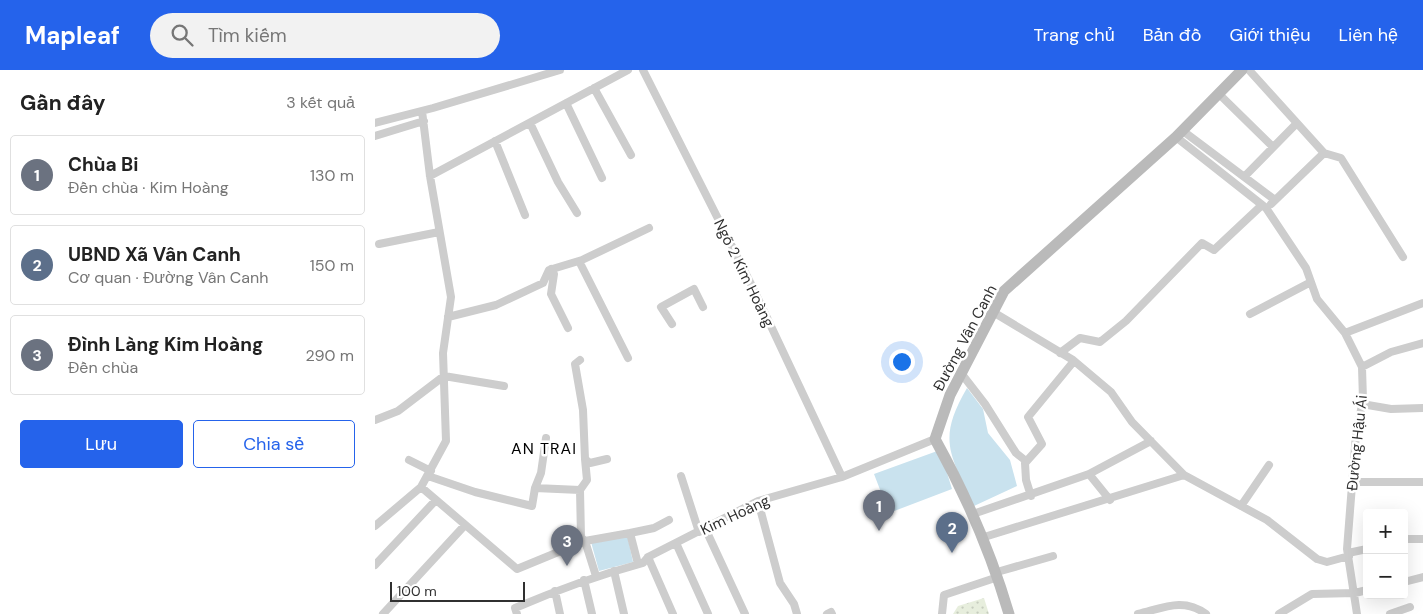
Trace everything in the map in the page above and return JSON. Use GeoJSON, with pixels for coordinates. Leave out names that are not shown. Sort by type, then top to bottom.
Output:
{"type":"FeatureCollection","features":[{"type":"Feature","properties":{"kind":"street"},"geometry":{"type":"LineString","coordinates":[[375,123],[560,70]]}},
{"type":"Feature","properties":{"kind":"street"},"geometry":{"type":"LineString","coordinates":[[430,176],[628,70]]}},
{"type":"Feature","properties":{"kind":"street","name":"Ngõ 2 Kim Hoàng"},"geometry":{"type":"LineString","coordinates":[[643,70],[752,286],[842,477]]}},
{"type":"Feature","properties":{"kind":"street","name":"Đường Vân Canh"},"geometry":{"type":"LineString","coordinates":[[935,439],[950,395],[1004,291],[1179,134],[1242,70]]}},
{"type":"Feature","properties":{"kind":"street"},"geometry":{"type":"LineString","coordinates":[[1249,70],[1324,153],[1341,158],[1403,257]]}},
{"type":"Feature","properties":{"kind":"street"},"geometry":{"type":"LineString","coordinates":[[594,88],[631,155]]}},
{"type":"Feature","properties":{"kind":"street"},"geometry":{"type":"LineString","coordinates":[[1219,94],[1272,146]]}},
{"type":"Feature","properties":{"kind":"street"},"geometry":{"type":"LineString","coordinates":[[566,103],[602,178]]}},
{"type":"Feature","properties":{"kind":"street"},"geometry":{"type":"LineString","coordinates":[[375,526],[421,487],[446,441],[443,353],[451,297],[430,176],[422,111]]}},
{"type":"Feature","properties":{"kind":"street"},"geometry":{"type":"LineString","coordinates":[[375,136],[424,121]]}},
{"type":"Feature","properties":{"kind":"street"},"geometry":{"type":"LineString","coordinates":[[530,123],[558,182],[577,213]]}},
{"type":"Feature","properties":{"kind":"street"},"geometry":{"type":"LineString","coordinates":[[1244,177],[1272,146],[1297,123]]}},
{"type":"Feature","properties":{"kind":"street"},"geometry":{"type":"LineString","coordinates":[[1179,134],[1275,200]]}},
{"type":"Feature","properties":{"kind":"street","name":"Đường Hậu Ái"},"geometry":{"type":"LineString","coordinates":[[1179,134],[1264,206],[1306,268],[1317,299],[1345,333],[1362,367],[1362,404],[1357,434],[1349,554],[1357,614]]}},
{"type":"Feature","properties":{"kind":"street"},"geometry":{"type":"LineString","coordinates":[[495,142],[525,215]]}},
{"type":"Feature","properties":{"kind":"street"},"geometry":{"type":"LineString","coordinates":[[1060,353],[1081,338],[1099,342],[1126,321],[1202,243],[1213,250],[1264,206],[1275,200],[1324,153]]}},
{"type":"Feature","properties":{"kind":"street"},"geometry":{"type":"LineString","coordinates":[[449,317],[496,305],[543,283],[549,270],[579,261],[649,228]]}},
{"type":"Feature","properties":{"kind":"street"},"geometry":{"type":"LineString","coordinates":[[379,244],[439,232]]}},
{"type":"Feature","properties":{"kind":"street"},"geometry":{"type":"LineString","coordinates":[[579,261],[628,358]]}},
{"type":"Feature","properties":{"kind":"street"},"geometry":{"type":"LineString","coordinates":[[551,269],[554,274],[551,294],[567,328]]}},
{"type":"Feature","properties":{"kind":"street"},"geometry":{"type":"LineString","coordinates":[[1250,314],[1311,282]]}},
{"type":"Feature","properties":{"kind":"street"},"geometry":{"type":"LineString","coordinates":[[672,324],[661,307],[694,289],[703,307]]}},
{"type":"Feature","properties":{"kind":"street"},"geometry":{"type":"LineString","coordinates":[[1345,333],[1423,303]]}},
{"type":"Feature","properties":{"kind":"street"},"geometry":{"type":"LineString","coordinates":[[993,312],[1074,361],[1111,392],[1132,422],[1184,476],[1267,520],[1317,559],[1327,562],[1363,551]]}},
{"type":"Feature","properties":{"kind":"street"},"geometry":{"type":"LineString","coordinates":[[1362,367],[1391,352],[1423,343]]}},
{"type":"Feature","properties":{"kind":"street"},"geometry":{"type":"LineString","coordinates":[[580,360],[575,364],[583,410],[587,480],[580,490],[581,536],[585,541],[596,576]]}},
{"type":"Feature","properties":{"kind":"street"},"geometry":{"type":"LineString","coordinates":[[1031,496],[1026,480],[1026,461],[1042,444],[1028,417],[1074,361]]}},
{"type":"Feature","properties":{"kind":"street"},"geometry":{"type":"LineString","coordinates":[[961,373],[985,404],[1016,453],[1026,461]]}},
{"type":"Feature","properties":{"kind":"street"},"geometry":{"type":"LineString","coordinates":[[375,420],[398,411],[444,376],[505,386]]}},
{"type":"Feature","properties":{"kind":"street"},"geometry":{"type":"LineString","coordinates":[[1362,404],[1391,409],[1423,408]]}},
{"type":"Feature","properties":{"kind":"street"},"geometry":{"type":"LineString","coordinates":[[409,460],[429,473],[475,492],[532,506],[535,488],[541,473],[546,438]]}},
{"type":"Feature","properties":{"kind":"street"},"geometry":{"type":"LineString","coordinates":[[935,439],[962,488],[973,514],[997,575],[1009,614]]}},
{"type":"Feature","properties":{"kind":"street","name":"Kim Hoàng"},"geometry":{"type":"LineString","coordinates":[[517,614],[515,608],[555,591],[596,576],[643,563],[648,557],[758,501],[842,477],[935,439]]}},
{"type":"Feature","properties":{"kind":"street"},"geometry":{"type":"LineString","coordinates":[[973,514],[1031,496],[1089,474],[1151,441]]}},
{"type":"Feature","properties":{"kind":"street"},"geometry":{"type":"LineString","coordinates":[[585,459],[590,463],[607,459]]}},
{"type":"Feature","properties":{"kind":"street"},"geometry":{"type":"LineString","coordinates":[[1241,506],[1269,465]]}},
{"type":"Feature","properties":{"kind":"street"},"geometry":{"type":"LineString","coordinates":[[1089,474],[1110,500]]}},
{"type":"Feature","properties":{"kind":"street"},"geometry":{"type":"LineString","coordinates":[[681,476],[702,530],[745,614]]}},
{"type":"Feature","properties":{"kind":"street"},"geometry":{"type":"LineString","coordinates":[[981,538],[1184,476]]}},
{"type":"Feature","properties":{"kind":"street"},"geometry":{"type":"LineString","coordinates":[[1353,482],[1423,482]]}},
{"type":"Feature","properties":{"kind":"street"},"geometry":{"type":"LineString","coordinates":[[421,487],[435,501],[517,569],[585,541],[654,528],[669,520]]}},
{"type":"Feature","properties":{"kind":"street"},"geometry":{"type":"LineString","coordinates":[[535,488],[580,490]]}},
{"type":"Feature","properties":{"kind":"street"},"geometry":{"type":"LineString","coordinates":[[375,565],[435,501]]}},
{"type":"Feature","properties":{"kind":"street"},"geometry":{"type":"LineString","coordinates":[[758,501],[780,582],[794,604],[797,614]]}},
{"type":"Feature","properties":{"kind":"street"},"geometry":{"type":"LineString","coordinates":[[383,614],[465,524]]}},
{"type":"Feature","properties":{"kind":"street"},"geometry":{"type":"LineString","coordinates":[[630,532],[638,564]]}},
{"type":"Feature","properties":{"kind":"street"},"geometry":{"type":"LineString","coordinates":[[1408,539],[1423,539]]}},
{"type":"Feature","properties":{"kind":"street"},"geometry":{"type":"LineString","coordinates":[[676,543],[708,614]]}},
{"type":"Feature","properties":{"kind":"street"},"geometry":{"type":"LineString","coordinates":[[942,614],[944,595],[1053,556]]}},
{"type":"Feature","properties":{"kind":"street"},"geometry":{"type":"LineString","coordinates":[[648,557],[673,614]]}},
{"type":"Feature","properties":{"kind":"street"},"geometry":{"type":"LineString","coordinates":[[614,571],[624,614]]}},
{"type":"Feature","properties":{"kind":"street"},"geometry":{"type":"LineString","coordinates":[[1408,581],[1423,576]]}},
{"type":"Feature","properties":{"kind":"street"},"geometry":{"type":"LineString","coordinates":[[584,580],[592,614]]}},
{"type":"Feature","properties":{"kind":"street"},"geometry":{"type":"LineString","coordinates":[[555,591],[560,614]]}},
{"type":"Feature","properties":{"kind":"street"},"geometry":{"type":"LineString","coordinates":[[1279,614],[1313,594],[1355,593],[1363,591]]}},
{"type":"Feature","properties":{"kind":"street"},"geometry":{"type":"LineString","coordinates":[[1138,614],[1181,603],[1195,606],[1206,614]]}},
{"type":"Feature","properties":{"kind":"street"},"geometry":{"type":"LineString","coordinates":[[1390,614],[1410,607]]}},
{"type":"Feature","properties":{"kind":"street"},"geometry":{"type":"LineString","coordinates":[[827,614],[831,612],[832,614]]}},
{"type":"Feature","properties":{"kind":"green space"},"geometry":{"type":"Polygon","coordinates":[[[984,598],[989,614],[953,614],[958,606],[984,598]]]}},
{"type":"Feature","properties":{"kind":"water"},"geometry":{"type":"Polygon","coordinates":[[[967,388],[983,409],[988,433],[1010,460],[1017,486],[974,506],[959,474],[950,448],[952,422],[957,406],[967,388]]]}},
{"type":"Feature","properties":{"kind":"water"},"geometry":{"type":"Polygon","coordinates":[[[940,450],[952,489],[889,513],[874,474],[940,450]]]}},
{"type":"Feature","properties":{"kind":"water"},"geometry":{"type":"Polygon","coordinates":[[[627,534],[633,562],[599,571],[591,542],[627,534]]]}},
{"type":"Feature","properties":{"kind":"place","name":"Chùa Bi"},"geometry":{"type":"Point","coordinates":[879,531]}},
{"type":"Feature","properties":{"kind":"place","name":"UBND Xã Vân Canh"},"geometry":{"type":"Point","coordinates":[952,553]}},
{"type":"Feature","properties":{"kind":"place","name":"Đình Làng Kim Hoàng"},"geometry":{"type":"Point","coordinates":[567,566]}},
{"type":"Feature","properties":{"kind":"district","name":"AN TRAI"},"geometry":{"type":"Point","coordinates":[544,448]}}]}
